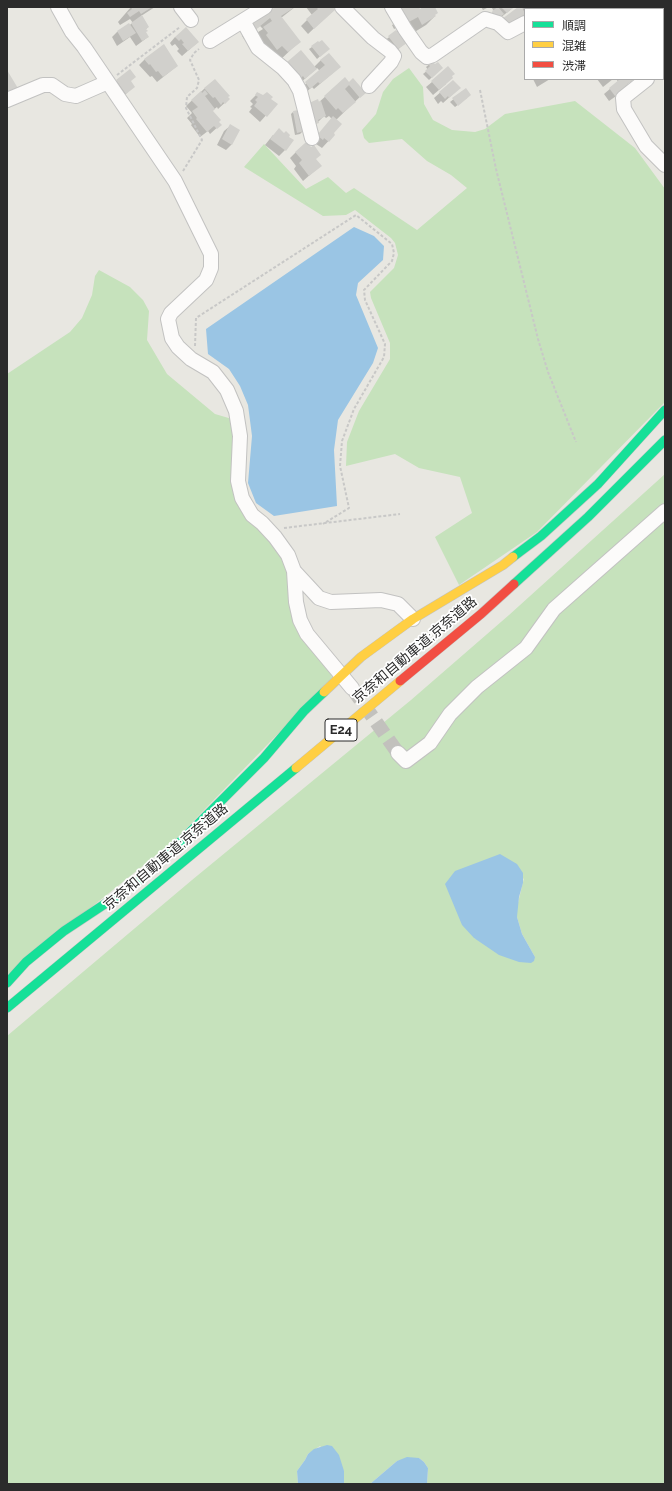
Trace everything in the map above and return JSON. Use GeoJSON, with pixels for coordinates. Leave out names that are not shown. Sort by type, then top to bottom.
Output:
{"type":"FeatureCollection","features":[{"type":"Feature","properties":{"kind":"main road"},"geometry":{"type":"LineString","coordinates":[[7,983],[26,962],[64,931],[135,884],[178,844],[264,758],[304,712],[361,657],[413,619],[503,565],[541,536],[598,484],[665,410]]}},
{"type":"Feature","properties":{"kind":"main road","name":"京奈和自動車道;京奈道路"},"geometry":{"type":"LineString","coordinates":[[7,1008],[481,614],[588,517],[665,440]]}},
{"type":"Feature","properties":{"kind":"main road","name":"京奈和自動車道;京奈道路"},"geometry":{"type":"LineString","coordinates":[[8,1017],[403,690],[501,606],[613,505]]}},
{"type":"Feature","properties":{"kind":"street"},"geometry":{"type":"LineString","coordinates":[[58,7],[72,32],[175,181],[211,254],[211,268],[206,280],[171,313],[168,319],[170,333],[174,343],[194,361],[213,372],[227,390],[236,411],[240,436],[238,481],[242,498],[252,515],[275,537],[288,555],[294,571],[296,602],[300,620],[307,634],[352,688]]}},
{"type":"Feature","properties":{"kind":"street"},"geometry":{"type":"LineString","coordinates":[[181,7],[191,20]]}},
{"type":"Feature","properties":{"kind":"street"},"geometry":{"type":"LineString","coordinates":[[210,41],[265,7]]}},
{"type":"Feature","properties":{"kind":"street"},"geometry":{"type":"LineString","coordinates":[[342,7],[373,38],[394,56],[391,62],[369,86]]}},
{"type":"Feature","properties":{"kind":"street"},"geometry":{"type":"LineString","coordinates":[[392,7],[408,35],[422,55],[427,57],[434,55],[485,19],[498,23],[508,32],[524,24]]}},
{"type":"Feature","properties":{"kind":"street"},"geometry":{"type":"LineString","coordinates":[[243,21],[258,48],[283,68],[294,80],[300,91],[312,138]]}},
{"type":"Feature","properties":{"kind":"street"},"geometry":{"type":"LineString","coordinates":[[646,80],[623,98],[624,109],[646,146],[665,164]]}},
{"type":"Feature","properties":{"kind":"street"},"geometry":{"type":"LineString","coordinates":[[7,100],[43,85],[52,85],[65,94],[76,96],[108,82]]}},
{"type":"Feature","properties":{"kind":"street"},"geometry":{"type":"LineString","coordinates":[[398,753],[406,761],[430,742],[450,714],[477,687],[526,648],[554,609],[665,511]]}},
{"type":"Feature","properties":{"kind":"street"},"geometry":{"type":"LineString","coordinates":[[294,571],[320,598],[331,602],[381,600],[398,604],[413,619]]}},
{"type":"Feature","properties":{"kind":"path"},"geometry":{"type":"LineString","coordinates":[[108,82],[147,51],[191,20]]}},
{"type":"Feature","properties":{"kind":"path"},"geometry":{"type":"LineString","coordinates":[[175,181],[190,161],[202,140],[186,108],[187,97],[197,88],[199,80],[190,60],[194,53],[210,41]]}},
{"type":"Feature","properties":{"kind":"path"},"geometry":{"type":"LineString","coordinates":[[480,90],[496,170],[538,340],[548,372],[576,442]]}},
{"type":"Feature","properties":{"kind":"path"},"geometry":{"type":"LineString","coordinates":[[194,361],[196,318],[356,215],[392,244],[394,253],[392,261],[364,290],[365,300],[385,344],[384,358],[354,409],[342,441],[340,466],[349,508],[323,524]]}},
{"type":"Feature","properties":{"kind":"path"},"geometry":{"type":"LineString","coordinates":[[275,537],[282,529],[400,514]]}},
{"type":"Feature","properties":{"kind":"green space"},"geometry":{"type":"Polygon","coordinates":[[[409,68],[423,87],[424,104],[433,120],[452,130],[475,132],[485,129],[505,114],[575,101],[635,148],[665,189],[665,402],[537,532],[459,585],[435,537],[472,513],[460,477],[419,468],[395,454],[346,466],[347,442],[359,411],[390,359],[390,343],[371,298],[370,292],[394,268],[398,255],[395,243],[391,238],[355,210],[346,215],[323,216],[244,167],[264,144],[306,189],[328,177],[346,193],[354,188],[417,230],[467,188],[451,175],[427,161],[402,139],[369,143],[364,138],[362,130],[376,114],[383,92],[393,79],[409,68]]]}},
{"type":"Feature","properties":{"kind":"green space"},"geometry":{"type":"Polygon","coordinates":[[[99,270],[130,287],[143,300],[149,311],[147,340],[167,374],[215,414],[232,419],[234,436],[232,473],[259,527],[283,558],[288,572],[289,583],[331,670],[332,678],[175,840],[7,975],[7,374],[70,332],[82,318],[92,295],[95,276],[99,270]]]}},
{"type":"Feature","properties":{"kind":"green space"},"geometry":{"type":"Polygon","coordinates":[[[665,474],[665,1484],[427,1484],[428,1468],[419,1458],[397,1461],[370,1484],[344,1484],[344,1471],[320,1446],[308,1454],[297,1471],[298,1484],[7,1484],[7,1036],[192,880],[411,700],[509,615],[665,474]],[[524,878],[474,938],[535,957],[522,934],[517,917],[517,907],[524,878]]]}},
{"type":"Feature","properties":{"kind":"water"},"geometry":{"type":"Polygon","coordinates":[[[354,227],[374,236],[384,246],[383,260],[358,283],[356,295],[378,348],[373,363],[338,420],[334,450],[337,506],[274,516],[256,503],[248,483],[252,436],[248,405],[240,386],[229,369],[208,354],[206,329],[354,227]]]}},
{"type":"Feature","properties":{"kind":"water"},"geometry":{"type":"Polygon","coordinates":[[[500,854],[517,864],[523,873],[523,883],[519,897],[517,917],[522,934],[535,957],[534,961],[531,963],[519,962],[499,955],[474,938],[462,925],[445,884],[455,871],[500,854]]]}},
{"type":"Feature","properties":{"kind":"water"},"geometry":{"type":"Polygon","coordinates":[[[327,1445],[332,1446],[339,1455],[344,1471],[344,1484],[298,1484],[297,1471],[308,1454],[314,1449],[327,1445]]]}},
{"type":"Feature","properties":{"kind":"water"},"geometry":{"type":"Polygon","coordinates":[[[407,1457],[419,1458],[424,1462],[428,1468],[427,1484],[370,1484],[397,1461],[407,1457]]]}},
{"type":"Feature","properties":{"kind":"building"},"geometry":{"type":"Polygon","coordinates":[[[131,7],[152,7],[141,14],[139,11],[130,17],[127,13],[132,9],[131,7]]]}},
{"type":"Feature","properties":{"kind":"building"},"geometry":{"type":"Polygon","coordinates":[[[275,7],[295,7],[281,16],[301,42],[288,52],[282,46],[277,50],[266,35],[268,33],[263,27],[272,21],[270,18],[254,31],[250,26],[275,7]]]}},
{"type":"Feature","properties":{"kind":"building"},"geometry":{"type":"Polygon","coordinates":[[[316,7],[333,7],[335,10],[314,29],[306,19],[318,9],[316,7]]]}},
{"type":"Feature","properties":{"kind":"building"},"geometry":{"type":"Polygon","coordinates":[[[397,7],[419,7],[420,9],[423,7],[435,7],[438,13],[422,25],[418,17],[407,23],[397,7]]]}},
{"type":"Feature","properties":{"kind":"building"},"geometry":{"type":"Polygon","coordinates":[[[498,7],[504,14],[497,19],[492,11],[498,7]]]}},
{"type":"Feature","properties":{"kind":"building"},"geometry":{"type":"Polygon","coordinates":[[[501,7],[514,7],[507,13],[501,7]]]}},
{"type":"Feature","properties":{"kind":"building"},"geometry":{"type":"Polygon","coordinates":[[[518,7],[522,7],[524,15],[515,21],[509,29],[502,19],[518,7]]]}},
{"type":"Feature","properties":{"kind":"building"},"geometry":{"type":"Polygon","coordinates":[[[142,15],[149,27],[146,29],[148,31],[146,32],[149,37],[142,41],[131,23],[142,15]]]}},
{"type":"Feature","properties":{"kind":"building"},"geometry":{"type":"Polygon","coordinates":[[[129,23],[136,33],[123,41],[117,31],[129,23]]]}},
{"type":"Feature","properties":{"kind":"building"},"geometry":{"type":"Polygon","coordinates":[[[186,27],[199,42],[188,51],[182,44],[184,43],[181,39],[179,41],[175,37],[186,27]]]}},
{"type":"Feature","properties":{"kind":"building"},"geometry":{"type":"Polygon","coordinates":[[[396,30],[399,34],[402,32],[406,37],[403,39],[407,43],[398,49],[388,36],[396,30]]]}},
{"type":"Feature","properties":{"kind":"building"},"geometry":{"type":"Polygon","coordinates":[[[322,40],[330,49],[320,57],[311,46],[322,40]]]}},
{"type":"Feature","properties":{"kind":"building"},"geometry":{"type":"Polygon","coordinates":[[[164,44],[178,66],[163,77],[144,59],[164,44]]]}},
{"type":"Feature","properties":{"kind":"building"},"geometry":{"type":"Polygon","coordinates":[[[301,50],[317,69],[305,79],[303,76],[300,79],[287,62],[301,50]]]}},
{"type":"Feature","properties":{"kind":"building"},"geometry":{"type":"Polygon","coordinates":[[[329,53],[341,67],[320,84],[318,82],[310,89],[305,82],[325,65],[320,60],[329,53]]]}},
{"type":"Feature","properties":{"kind":"building"},"geometry":{"type":"Polygon","coordinates":[[[432,61],[435,64],[438,62],[443,68],[432,78],[425,71],[430,66],[428,64],[432,61]]]}},
{"type":"Feature","properties":{"kind":"building"},"geometry":{"type":"Polygon","coordinates":[[[448,66],[455,74],[452,76],[453,78],[439,90],[431,81],[448,66]]]}},
{"type":"Feature","properties":{"kind":"building"},"geometry":{"type":"Polygon","coordinates":[[[130,69],[136,77],[131,81],[135,87],[126,94],[116,80],[130,69]]]}},
{"type":"Feature","properties":{"kind":"building"},"geometry":{"type":"Polygon","coordinates":[[[7,70],[19,90],[7,95],[7,70]]]}},
{"type":"Feature","properties":{"kind":"building"},"geometry":{"type":"Polygon","coordinates":[[[345,77],[349,82],[353,78],[366,93],[360,98],[349,85],[345,89],[356,102],[343,113],[338,108],[336,110],[324,96],[345,77]]]}},
{"type":"Feature","properties":{"kind":"building"},"geometry":{"type":"Polygon","coordinates":[[[215,79],[230,96],[228,97],[230,99],[225,104],[223,102],[221,105],[215,97],[213,98],[204,88],[215,79]]]}},
{"type":"Feature","properties":{"kind":"building"},"geometry":{"type":"Polygon","coordinates":[[[453,80],[461,88],[449,98],[448,96],[445,99],[439,92],[453,80]]]}},
{"type":"Feature","properties":{"kind":"building"},"geometry":{"type":"Polygon","coordinates":[[[619,80],[633,80],[627,84],[629,86],[615,96],[609,88],[619,80]]]}},
{"type":"Feature","properties":{"kind":"building"},"geometry":{"type":"Polygon","coordinates":[[[466,88],[471,95],[458,106],[452,98],[466,88]]]}},
{"type":"Feature","properties":{"kind":"building"},"geometry":{"type":"Polygon","coordinates":[[[205,90],[208,94],[205,96],[215,109],[213,111],[221,120],[219,122],[222,125],[217,129],[214,126],[207,132],[196,119],[197,118],[192,111],[198,107],[191,100],[201,91],[202,93],[205,90]]]}},
{"type":"Feature","properties":{"kind":"building"},"geometry":{"type":"Polygon","coordinates":[[[257,92],[263,95],[267,92],[273,97],[271,99],[278,104],[267,117],[254,106],[257,102],[255,100],[258,97],[255,95],[257,92]]]}},
{"type":"Feature","properties":{"kind":"building"},"geometry":{"type":"Polygon","coordinates":[[[318,99],[319,102],[321,101],[326,116],[318,120],[319,123],[313,125],[309,103],[318,99]]]}},
{"type":"Feature","properties":{"kind":"building"},"geometry":{"type":"Polygon","coordinates":[[[298,110],[299,118],[301,117],[304,131],[297,133],[293,111],[298,110]]]}},
{"type":"Feature","properties":{"kind":"building"},"geometry":{"type":"Polygon","coordinates":[[[333,116],[342,124],[334,133],[335,135],[329,142],[324,138],[323,140],[318,136],[318,134],[333,116]]]}},
{"type":"Feature","properties":{"kind":"building"},"geometry":{"type":"Polygon","coordinates":[[[230,124],[240,130],[232,145],[222,139],[230,124]]]}},
{"type":"Feature","properties":{"kind":"building"},"geometry":{"type":"Polygon","coordinates":[[[279,128],[284,133],[286,131],[290,135],[289,137],[294,140],[286,151],[270,139],[279,128]]]}},
{"type":"Feature","properties":{"kind":"building"},"geometry":{"type":"Polygon","coordinates":[[[305,143],[308,143],[311,147],[314,145],[321,155],[316,159],[322,166],[309,176],[299,163],[302,160],[295,152],[305,143]]]}},
{"type":"Feature","properties":{"kind":"tunnel"},"geometry":{"type":"LineString","coordinates":[[352,688],[398,753]]}},
{"type":"Feature","properties":{"kind":"traffic: fast"},"geometry":{"type":"LineString","coordinates":[[513,557],[541,536],[598,484],[665,410]]}},
{"type":"Feature","properties":{"kind":"traffic: fast"},"geometry":{"type":"LineString","coordinates":[[514,584],[588,517],[665,440]]}},
{"type":"Feature","properties":{"kind":"traffic: fast"},"geometry":{"type":"LineString","coordinates":[[7,983],[26,962],[64,931],[135,884],[178,844],[264,758],[304,711],[324,692]]}},
{"type":"Feature","properties":{"kind":"traffic: fast"},"geometry":{"type":"LineString","coordinates":[[7,1008],[296,768]]}},
{"type":"Feature","properties":{"kind":"traffic: slow"},"geometry":{"type":"LineString","coordinates":[[324,692],[361,657],[413,619],[503,565],[513,557]]}},
{"type":"Feature","properties":{"kind":"traffic: slow"},"geometry":{"type":"LineString","coordinates":[[296,768],[400,681]]}},
{"type":"Feature","properties":{"kind":"traffic: jam"},"geometry":{"type":"LineString","coordinates":[[400,681],[481,614],[514,584]]}}]}
